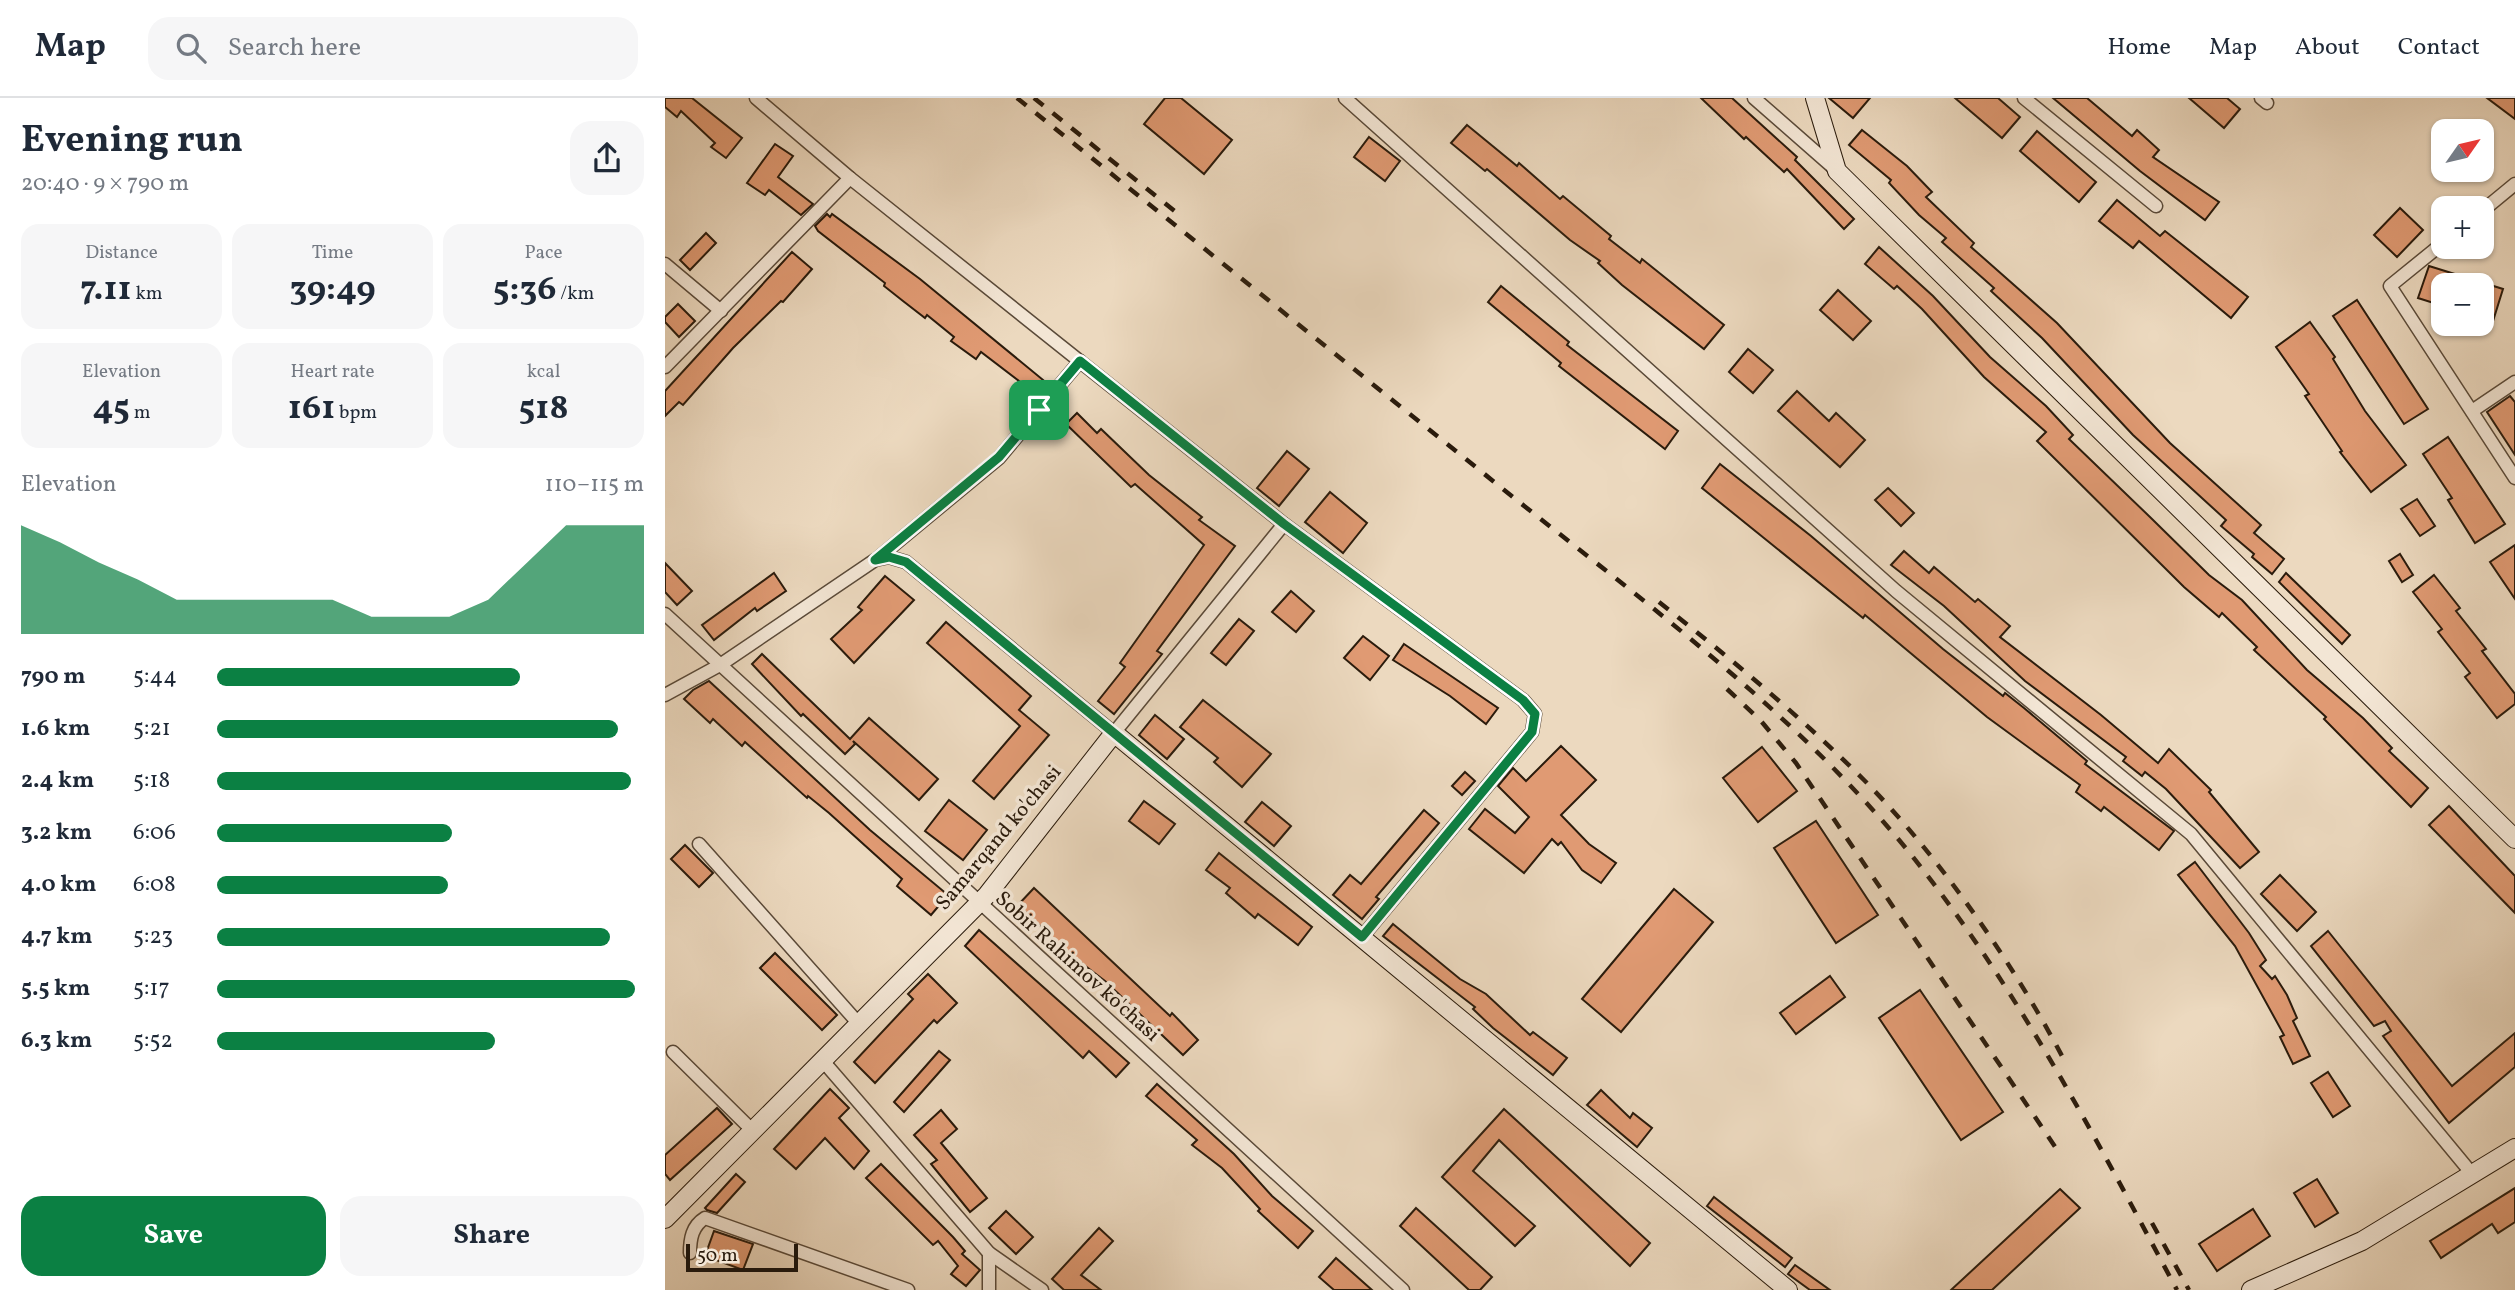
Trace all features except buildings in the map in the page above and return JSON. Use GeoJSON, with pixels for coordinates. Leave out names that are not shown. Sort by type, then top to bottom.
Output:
{"type":"FeatureCollection","features":[{"type":"Feature","properties":{"kind":"street"},"geometry":{"type":"LineString","coordinates":[[756,98],[851,178],[1284,524],[1523,700],[1535,714],[1532,732],[1362,937]]}},
{"type":"Feature","properties":{"kind":"street"},"geometry":{"type":"LineString","coordinates":[[1345,98],[1896,591],[2191,834],[2473,1175]]}},
{"type":"Feature","properties":{"kind":"street"},"geometry":{"type":"LineString","coordinates":[[1754,98],[1837,171],[2515,839]]}},
{"type":"Feature","properties":{"kind":"street"},"geometry":{"type":"LineString","coordinates":[[1815,98],[1837,171]]}},
{"type":"Feature","properties":{"kind":"street"},"geometry":{"type":"LineString","coordinates":[[2024,98],[2156,206]]}},
{"type":"Feature","properties":{"kind":"street"},"geometry":{"type":"LineString","coordinates":[[665,367],[851,178]]}},
{"type":"Feature","properties":{"kind":"street"},"geometry":{"type":"LineString","coordinates":[[2494,201],[2515,184]]}},
{"type":"Feature","properties":{"kind":"street"},"geometry":{"type":"LineString","coordinates":[[2431,253],[2391,286],[2515,478]]}},
{"type":"Feature","properties":{"kind":"street"},"geometry":{"type":"LineString","coordinates":[[665,264],[721,310]]}},
{"type":"Feature","properties":{"kind":"street"},"geometry":{"type":"LineString","coordinates":[[665,695],[720,665],[875,560],[999,457],[1080,361]]}},
{"type":"Feature","properties":{"kind":"street"},"geometry":{"type":"LineString","coordinates":[[2472,411],[2515,382]]}},
{"type":"Feature","properties":{"kind":"street","name":"Samarqand ko'chasi"},"geometry":{"type":"LineString","coordinates":[[665,1219],[979,904],[1284,524]]}},
{"type":"Feature","properties":{"kind":"street"},"geometry":{"type":"LineString","coordinates":[[875,560],[889,557],[906,562],[1789,1290]]}},
{"type":"Feature","properties":{"kind":"street","name":"Sobir Rahimov ko'chasi"},"geometry":{"type":"LineString","coordinates":[[665,614],[1403,1290]]}},
{"type":"Feature","properties":{"kind":"street"},"geometry":{"type":"LineString","coordinates":[[699,844],[859,1024]]}},
{"type":"Feature","properties":{"kind":"street"},"geometry":{"type":"LineString","coordinates":[[673,1052],[753,1131]]}},
{"type":"Feature","properties":{"kind":"street"},"geometry":{"type":"LineString","coordinates":[[823,1061],[989,1253],[1042,1290]]}},
{"type":"Feature","properties":{"kind":"street"},"geometry":{"type":"LineString","coordinates":[[2251,1290],[2362,1241],[2515,1148]]}},
{"type":"Feature","properties":{"kind":"street"},"geometry":{"type":"LineString","coordinates":[[689,1253],[690,1241],[697,1223],[705,1218],[908,1290]]}},
{"type":"Feature","properties":{"kind":"street"},"geometry":{"type":"LineString","coordinates":[[989,1253],[989,1290]]}},
{"type":"Feature","properties":{"kind":"railway"},"geometry":{"type":"LineString","coordinates":[[1017,98],[1726,668],[1824,759],[1913,857],[1988,960],[2055,1068],[2177,1290]]}},
{"type":"Feature","properties":{"kind":"railway"},"geometry":{"type":"LineString","coordinates":[[1034,98],[1177,213]]}},
{"type":"Feature","properties":{"kind":"railway"},"geometry":{"type":"LineString","coordinates":[[1659,602],[1790,710],[1840,756],[1892,810],[1972,911],[2021,984],[2062,1056]]}},
{"type":"Feature","properties":{"kind":"railway"},"geometry":{"type":"LineString","coordinates":[[1727,689],[1761,721],[1796,763],[2060,1154]]}},
{"type":"Feature","properties":{"kind":"railway"},"geometry":{"type":"LineString","coordinates":[[2152,1223],[2189,1290]]}},
{"type":"Feature","properties":{"kind":"route"},"geometry":{"type":"LineString","coordinates":[[1080,361],[1284,524],[1523,700],[1535,714],[1532,732],[1362,937],[906,562],[889,557],[875,560],[933,515],[999,457],[1039,410],[1080,361]]}}]}
